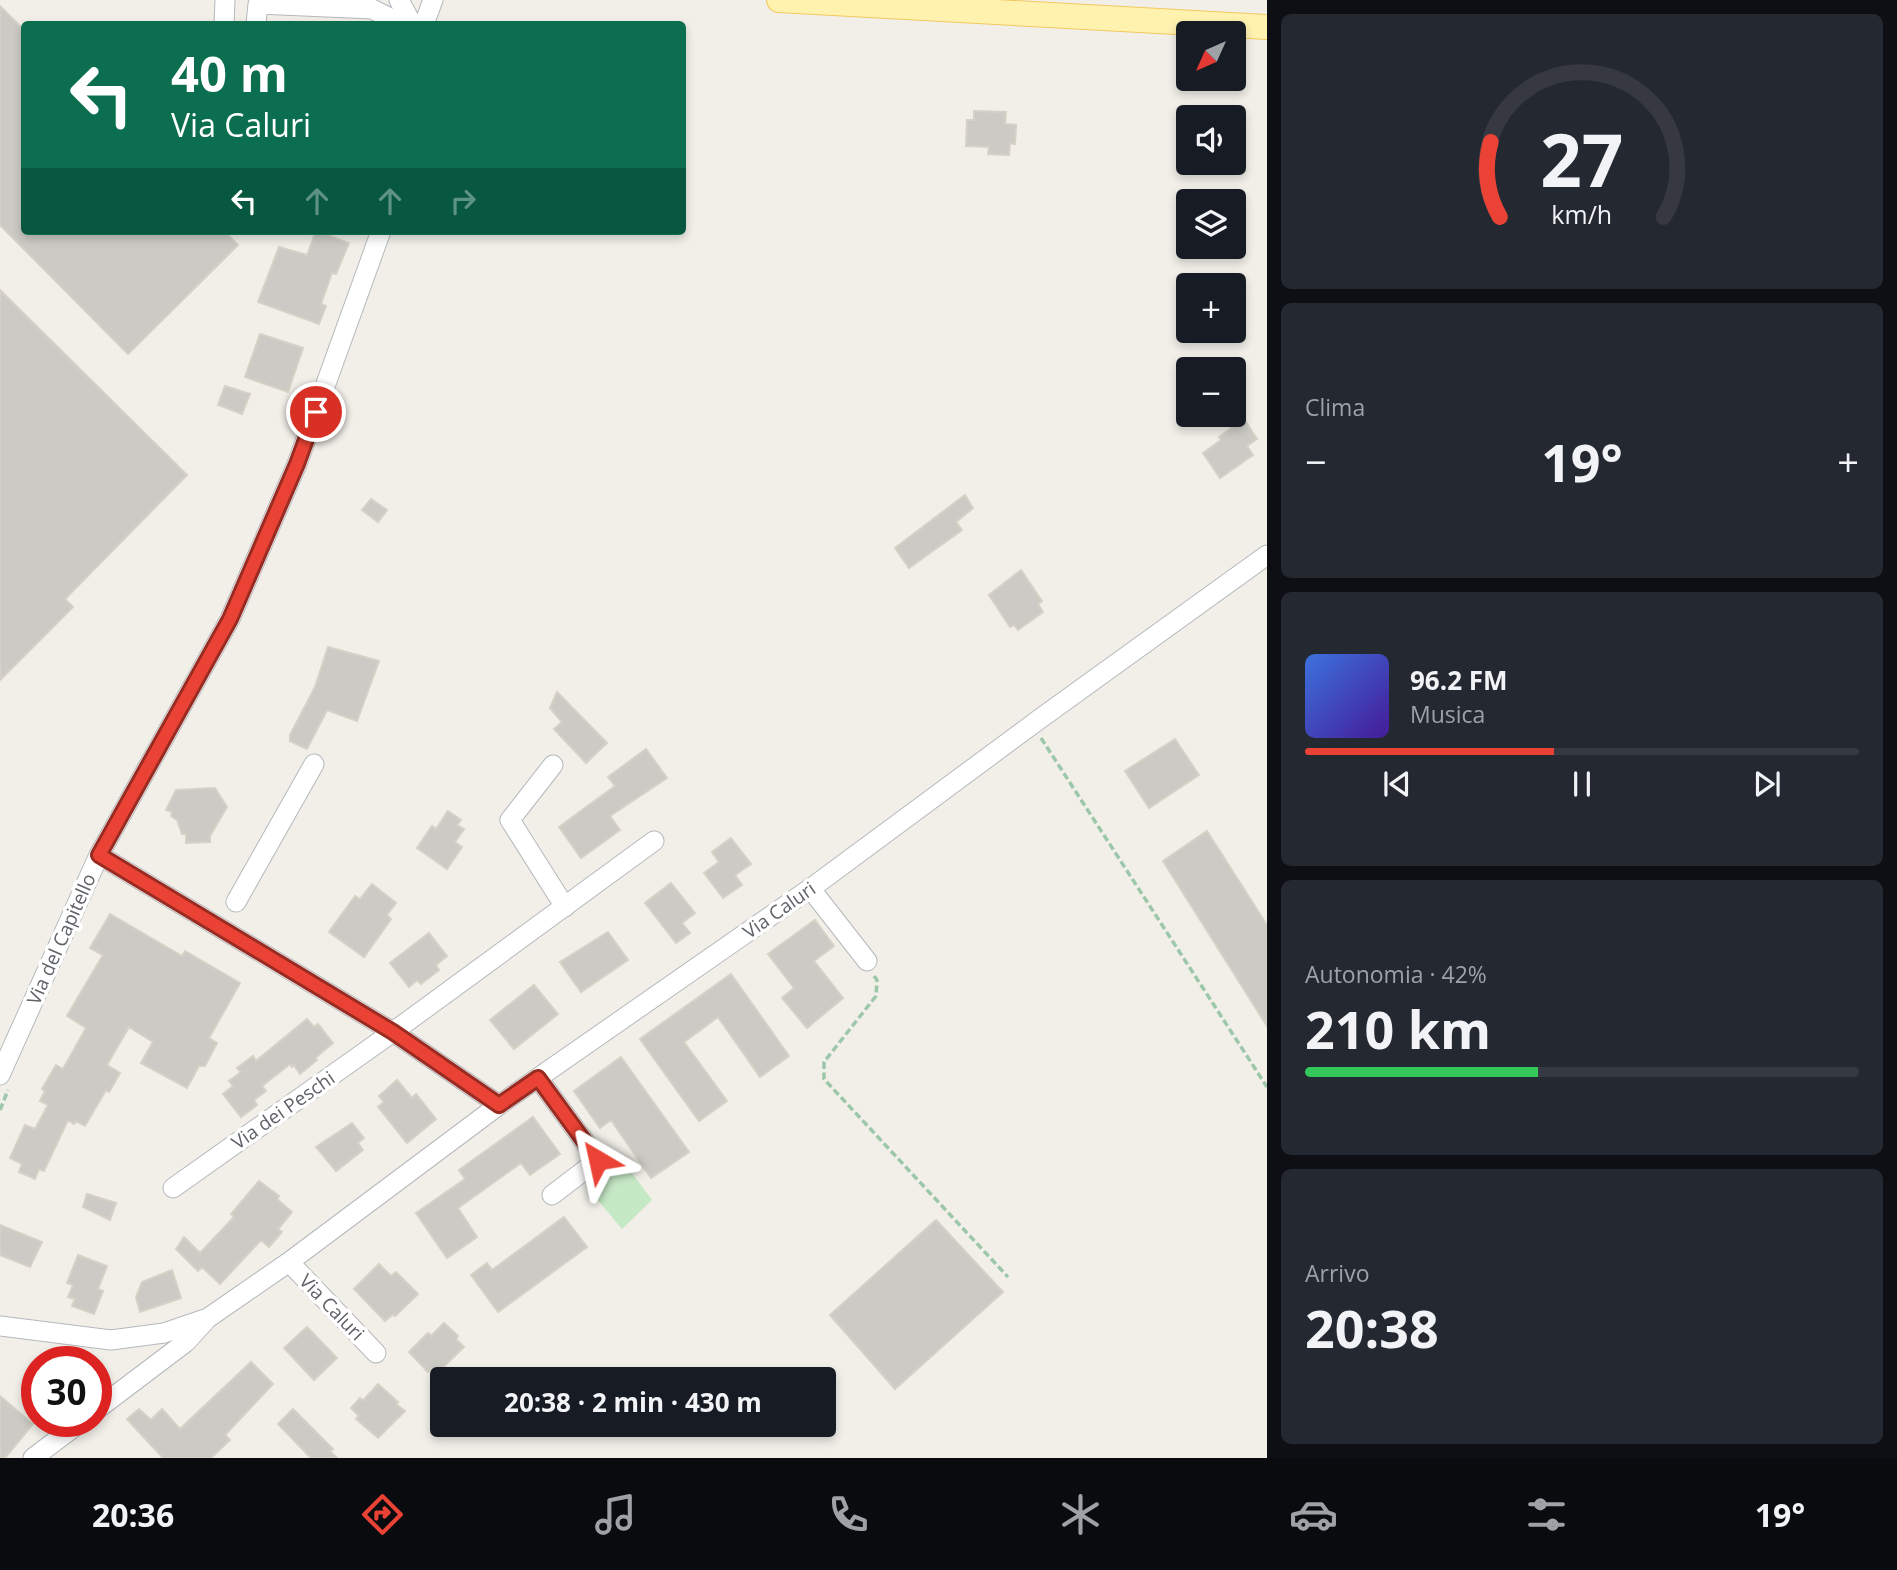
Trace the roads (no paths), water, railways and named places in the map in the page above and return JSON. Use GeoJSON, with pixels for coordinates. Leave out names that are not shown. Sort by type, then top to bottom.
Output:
{"type":"FeatureCollection","features":[{"type":"Feature","properties":{"kind":"main road"},"geometry":{"type":"LineString","coordinates":[[779,0],[1267,27]]}},
{"type":"Feature","properties":{"kind":"street"},"geometry":{"type":"LineString","coordinates":[[224,21],[225,0]]}},
{"type":"Feature","properties":{"kind":"street"},"geometry":{"type":"LineString","coordinates":[[399,0],[410,21]]}},
{"type":"Feature","properties":{"kind":"street"},"geometry":{"type":"LineString","coordinates":[[425,21],[433,0]]}},
{"type":"Feature","properties":{"kind":"street"},"geometry":{"type":"LineString","coordinates":[[256,21],[258,4],[372,9],[388,17],[390,21]]}},
{"type":"Feature","properties":{"kind":"street","name":"Via del Capitello"},"geometry":{"type":"LineString","coordinates":[[0,1074],[99,855],[230,619],[297,464],[380,235]]}},
{"type":"Feature","properties":{"kind":"street","name":"Via Caluri"},"geometry":{"type":"LineString","coordinates":[[112,1398],[186,1342],[208,1318],[289,1262],[499,1105],[810,888],[1267,555]]}},
{"type":"Feature","properties":{"kind":"street"},"geometry":{"type":"LineString","coordinates":[[236,902],[314,764]]}},
{"type":"Feature","properties":{"kind":"street"},"geometry":{"type":"LineString","coordinates":[[553,765],[510,820],[565,907]]}},
{"type":"Feature","properties":{"kind":"street","name":"Via dei Peschi"},"geometry":{"type":"LineString","coordinates":[[173,1188],[393,1032],[654,841]]}},
{"type":"Feature","properties":{"kind":"street"},"geometry":{"type":"LineString","coordinates":[[99,855],[393,1032],[499,1105]]}},
{"type":"Feature","properties":{"kind":"street"},"geometry":{"type":"LineString","coordinates":[[810,888],[867,961]]}},
{"type":"Feature","properties":{"kind":"street"},"geometry":{"type":"LineString","coordinates":[[538,1078],[598,1160],[552,1195]]}},
{"type":"Feature","properties":{"kind":"street","name":"Via Caluri"},"geometry":{"type":"LineString","coordinates":[[289,1262],[376,1353]]}},
{"type":"Feature","properties":{"kind":"street","name":"Via Caluri"},"geometry":{"type":"LineString","coordinates":[[0,1326],[111,1340],[164,1333],[208,1318]]}},
{"type":"Feature","properties":{"kind":"street"},"geometry":{"type":"LineString","coordinates":[[33,1458],[61,1437]]}}]}
